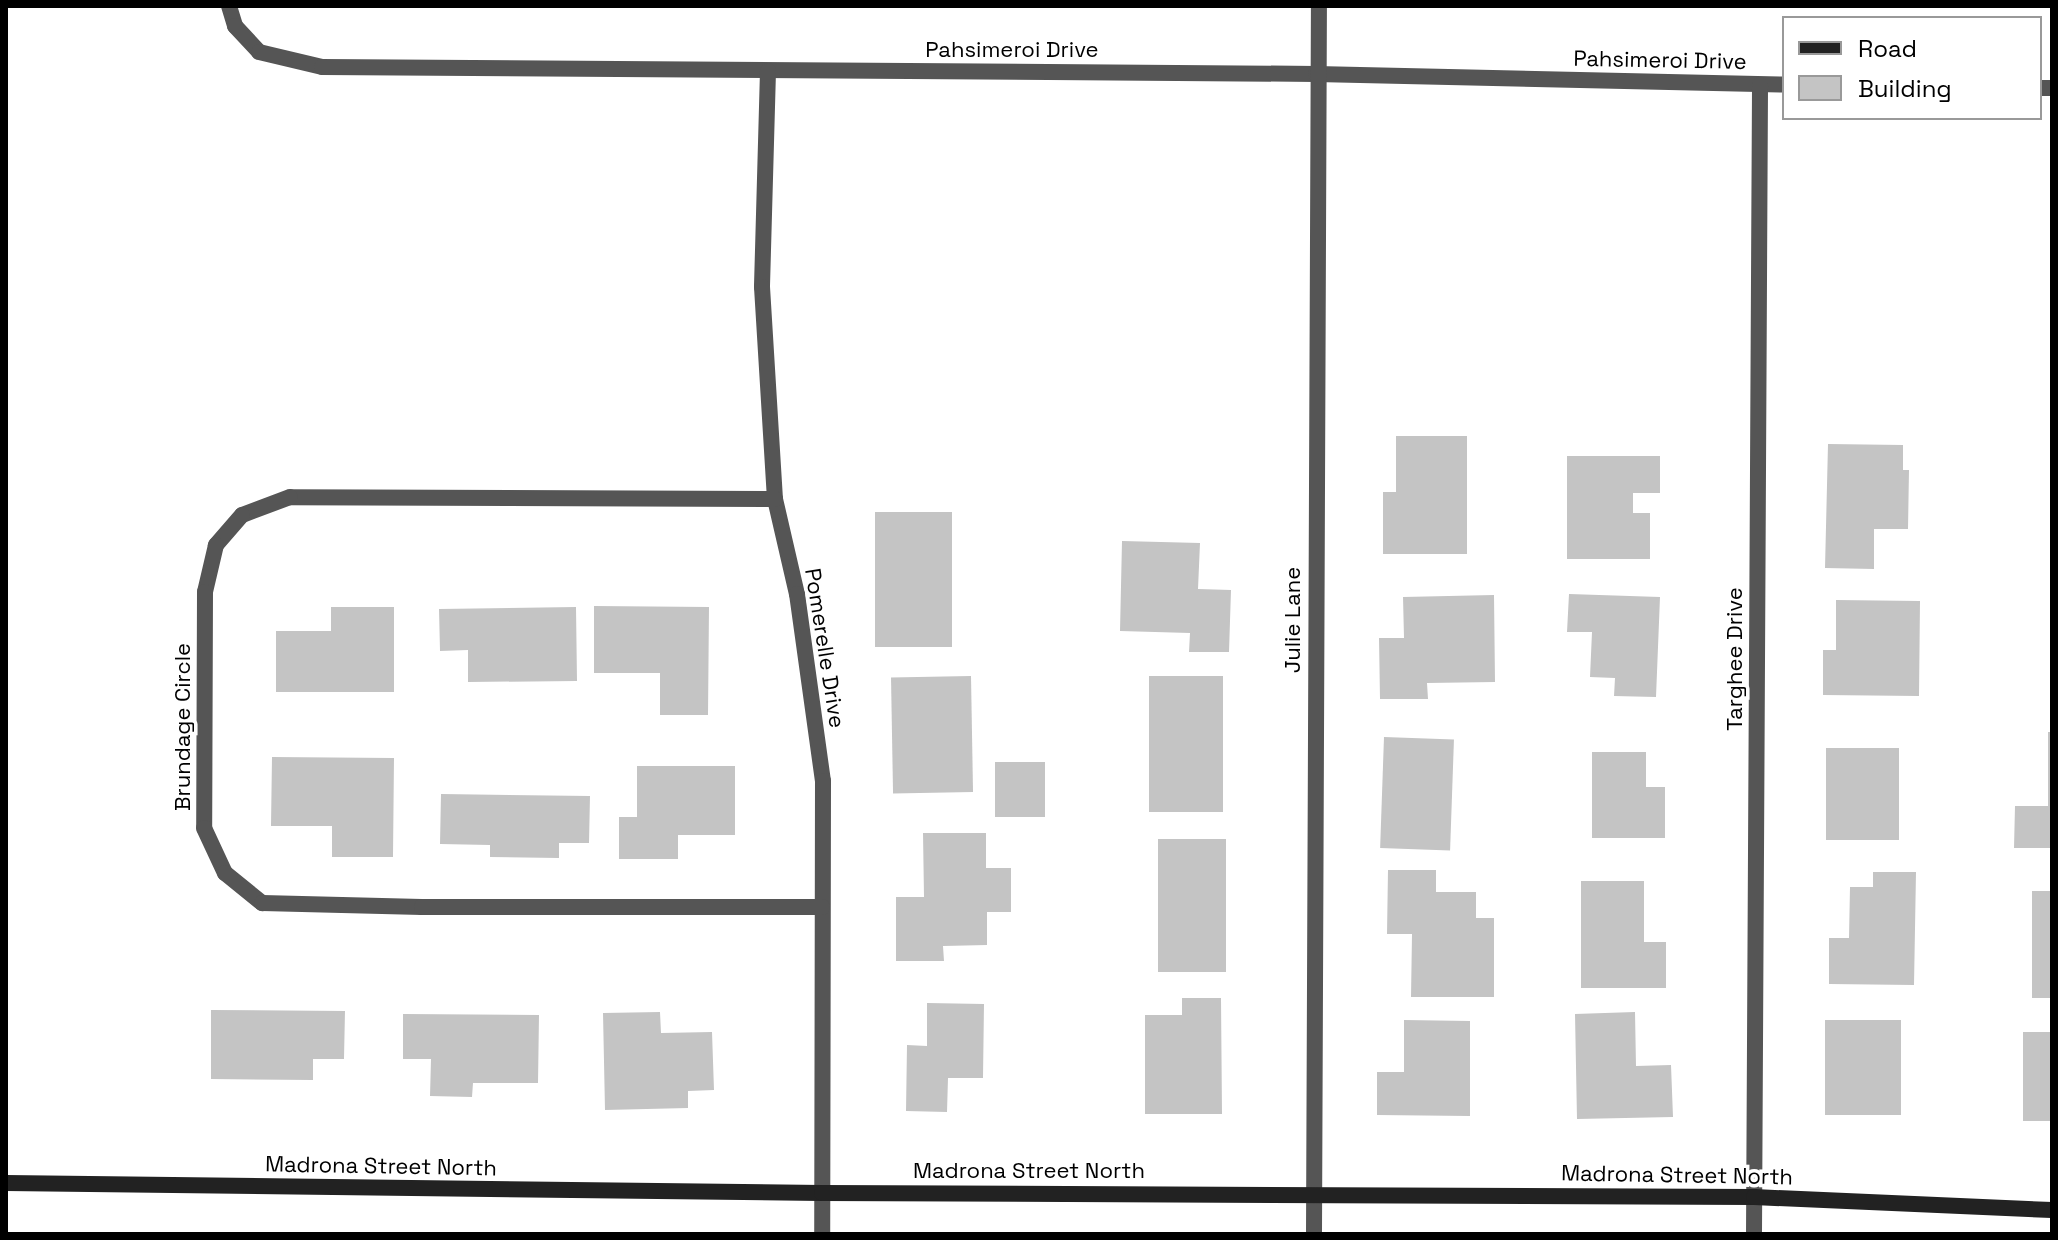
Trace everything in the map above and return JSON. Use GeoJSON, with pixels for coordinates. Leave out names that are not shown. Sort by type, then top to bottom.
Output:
{"type":"FeatureCollection","features":[{"type":"Feature","properties":{"kind":"street","name":"Pahsimeroi Drive"},"geometry":{"type":"LineString","coordinates":[[229,6],[235,26],[259,52],[322,67],[1316,74],[1782,85]]}},
{"type":"Feature","properties":{"kind":"street","name":"Julie Lane"},"geometry":{"type":"LineString","coordinates":[[1314,1234],[1316,74],[1319,6]]}},
{"type":"Feature","properties":{"kind":"street","name":"Pomerelle Drive"},"geometry":{"type":"LineString","coordinates":[[768,71],[762,287],[775,499],[797,594],[823,781],[822,1234]]}},
{"type":"Feature","properties":{"kind":"street","name":"Targhee Drive"},"geometry":{"type":"LineString","coordinates":[[1754,1234],[1760,85]]}},
{"type":"Feature","properties":{"kind":"street","name":"Brundage Circle"},"geometry":{"type":"LineString","coordinates":[[775,499],[290,497],[242,515],[216,545],[205,592],[204,828],[225,873],[262,903],[422,907],[822,907]]}},
{"type":"Feature","properties":{"kind":"street","name":"Madrona Street North"},"geometry":{"type":"LineString","coordinates":[[6,1183],[822,1193],[1754,1197],[2052,1210]]}},
{"type":"Feature","properties":{"kind":"building"},"geometry":{"type":"Polygon","coordinates":[[[1396,436],[1467,436],[1467,554],[1383,554],[1383,492],[1396,492],[1396,436]]]}},
{"type":"Feature","properties":{"kind":"building"},"geometry":{"type":"Polygon","coordinates":[[[1828,444],[1903,445],[1903,470],[1909,470],[1908,529],[1874,529],[1874,569],[1825,568],[1828,444]]]}},
{"type":"Feature","properties":{"kind":"building"},"geometry":{"type":"Polygon","coordinates":[[[1567,456],[1660,456],[1660,493],[1633,493],[1633,513],[1650,513],[1650,559],[1567,559],[1567,456]]]}},
{"type":"Feature","properties":{"kind":"building"},"geometry":{"type":"Polygon","coordinates":[[[875,512],[952,512],[952,647],[875,647],[875,512]]]}},
{"type":"Feature","properties":{"kind":"building"},"geometry":{"type":"Polygon","coordinates":[[[1122,541],[1200,543],[1198,589],[1231,590],[1229,652],[1189,652],[1190,633],[1120,631],[1122,541]]]}},
{"type":"Feature","properties":{"kind":"building"},"geometry":{"type":"Polygon","coordinates":[[[1569,594],[1660,597],[1656,697],[1614,696],[1615,678],[1590,677],[1592,632],[1567,632],[1569,594]]]}},
{"type":"Feature","properties":{"kind":"building"},"geometry":{"type":"Polygon","coordinates":[[[1494,595],[1495,682],[1427,683],[1428,699],[1380,699],[1379,638],[1404,638],[1403,597],[1494,595]]]}},
{"type":"Feature","properties":{"kind":"building"},"geometry":{"type":"Polygon","coordinates":[[[1836,600],[1920,601],[1919,696],[1823,695],[1823,650],[1836,650],[1836,600]]]}},
{"type":"Feature","properties":{"kind":"building"},"geometry":{"type":"Polygon","coordinates":[[[594,606],[709,607],[708,715],[660,715],[660,673],[594,673],[594,606]]]}},
{"type":"Feature","properties":{"kind":"building"},"geometry":{"type":"Polygon","coordinates":[[[331,607],[394,607],[394,692],[276,692],[276,631],[331,631],[331,607]]]}},
{"type":"Feature","properties":{"kind":"building"},"geometry":{"type":"Polygon","coordinates":[[[576,607],[577,681],[468,682],[468,650],[440,651],[439,609],[576,607]]]}},
{"type":"Feature","properties":{"kind":"building"},"geometry":{"type":"Polygon","coordinates":[[[971,676],[973,792],[893,793],[891,677],[971,676]]]}},
{"type":"Feature","properties":{"kind":"building"},"geometry":{"type":"Polygon","coordinates":[[[1149,676],[1223,676],[1223,812],[1149,812],[1149,676]]]}},
{"type":"Feature","properties":{"kind":"building"},"geometry":{"type":"Polygon","coordinates":[[[2048,732],[2052,732],[2052,848],[2014,848],[2015,806],[2048,806],[2048,732]]]}},
{"type":"Feature","properties":{"kind":"building"},"geometry":{"type":"Polygon","coordinates":[[[1384,737],[1454,739],[1450,850],[1380,848],[1384,737]]]}},
{"type":"Feature","properties":{"kind":"building"},"geometry":{"type":"Polygon","coordinates":[[[1826,748],[1899,748],[1899,840],[1826,840],[1826,748]]]}},
{"type":"Feature","properties":{"kind":"building"},"geometry":{"type":"Polygon","coordinates":[[[1592,752],[1646,752],[1646,787],[1665,787],[1665,838],[1592,838],[1592,752]]]}},
{"type":"Feature","properties":{"kind":"building"},"geometry":{"type":"Polygon","coordinates":[[[272,757],[394,758],[393,857],[332,857],[332,826],[271,826],[272,757]]]}},
{"type":"Feature","properties":{"kind":"building"},"geometry":{"type":"Polygon","coordinates":[[[995,762],[1045,762],[1045,817],[995,817],[995,762]]]}},
{"type":"Feature","properties":{"kind":"building"},"geometry":{"type":"Polygon","coordinates":[[[637,766],[735,766],[735,835],[678,835],[678,859],[619,859],[619,817],[637,817],[637,766]]]}},
{"type":"Feature","properties":{"kind":"building"},"geometry":{"type":"Polygon","coordinates":[[[441,794],[590,796],[589,843],[559,843],[559,858],[490,857],[490,845],[440,844],[441,794]]]}},
{"type":"Feature","properties":{"kind":"building"},"geometry":{"type":"Polygon","coordinates":[[[923,833],[986,833],[986,868],[1011,868],[1011,912],[987,912],[987,945],[943,946],[944,961],[896,961],[896,897],[924,897],[923,833]]]}},
{"type":"Feature","properties":{"kind":"building"},"geometry":{"type":"Polygon","coordinates":[[[1158,839],[1226,839],[1226,972],[1158,972],[1158,839]]]}},
{"type":"Feature","properties":{"kind":"building"},"geometry":{"type":"Polygon","coordinates":[[[1388,870],[1436,870],[1436,892],[1476,892],[1476,918],[1494,918],[1494,997],[1411,997],[1412,934],[1387,934],[1388,870]]]}},
{"type":"Feature","properties":{"kind":"building"},"geometry":{"type":"Polygon","coordinates":[[[1873,872],[1916,872],[1914,985],[1829,984],[1829,938],[1849,938],[1850,887],[1873,887],[1873,872]]]}},
{"type":"Feature","properties":{"kind":"building"},"geometry":{"type":"Polygon","coordinates":[[[1581,881],[1644,881],[1644,942],[1666,942],[1666,988],[1581,988],[1581,881]]]}},
{"type":"Feature","properties":{"kind":"building"},"geometry":{"type":"Polygon","coordinates":[[[2032,891],[2052,891],[2052,998],[2032,998],[2032,891]]]}},
{"type":"Feature","properties":{"kind":"building"},"geometry":{"type":"Polygon","coordinates":[[[1182,998],[1221,998],[1222,1114],[1145,1114],[1145,1015],[1182,1015],[1182,998]]]}},
{"type":"Feature","properties":{"kind":"building"},"geometry":{"type":"Polygon","coordinates":[[[927,1003],[984,1004],[983,1078],[948,1078],[947,1112],[906,1111],[907,1045],[927,1046],[927,1003]]]}},
{"type":"Feature","properties":{"kind":"building"},"geometry":{"type":"Polygon","coordinates":[[[211,1010],[345,1011],[344,1059],[313,1059],[313,1080],[211,1079],[211,1010]]]}},
{"type":"Feature","properties":{"kind":"building"},"geometry":{"type":"Polygon","coordinates":[[[660,1012],[661,1033],[712,1032],[714,1090],[688,1091],[688,1108],[605,1110],[603,1013],[660,1012]]]}},
{"type":"Feature","properties":{"kind":"building"},"geometry":{"type":"Polygon","coordinates":[[[1635,1012],[1636,1066],[1671,1065],[1673,1117],[1577,1119],[1575,1014],[1635,1012]]]}},
{"type":"Feature","properties":{"kind":"building"},"geometry":{"type":"Polygon","coordinates":[[[403,1014],[539,1015],[538,1083],[473,1083],[472,1097],[430,1096],[431,1059],[403,1059],[403,1014]]]}},
{"type":"Feature","properties":{"kind":"building"},"geometry":{"type":"Polygon","coordinates":[[[1404,1020],[1470,1021],[1470,1116],[1377,1115],[1377,1072],[1404,1072],[1404,1020]]]}},
{"type":"Feature","properties":{"kind":"building"},"geometry":{"type":"Polygon","coordinates":[[[1825,1020],[1901,1020],[1901,1115],[1825,1115],[1825,1020]]]}},
{"type":"Feature","properties":{"kind":"building"},"geometry":{"type":"Polygon","coordinates":[[[2023,1032],[2052,1032],[2052,1121],[2023,1121],[2023,1032]]]}}]}
